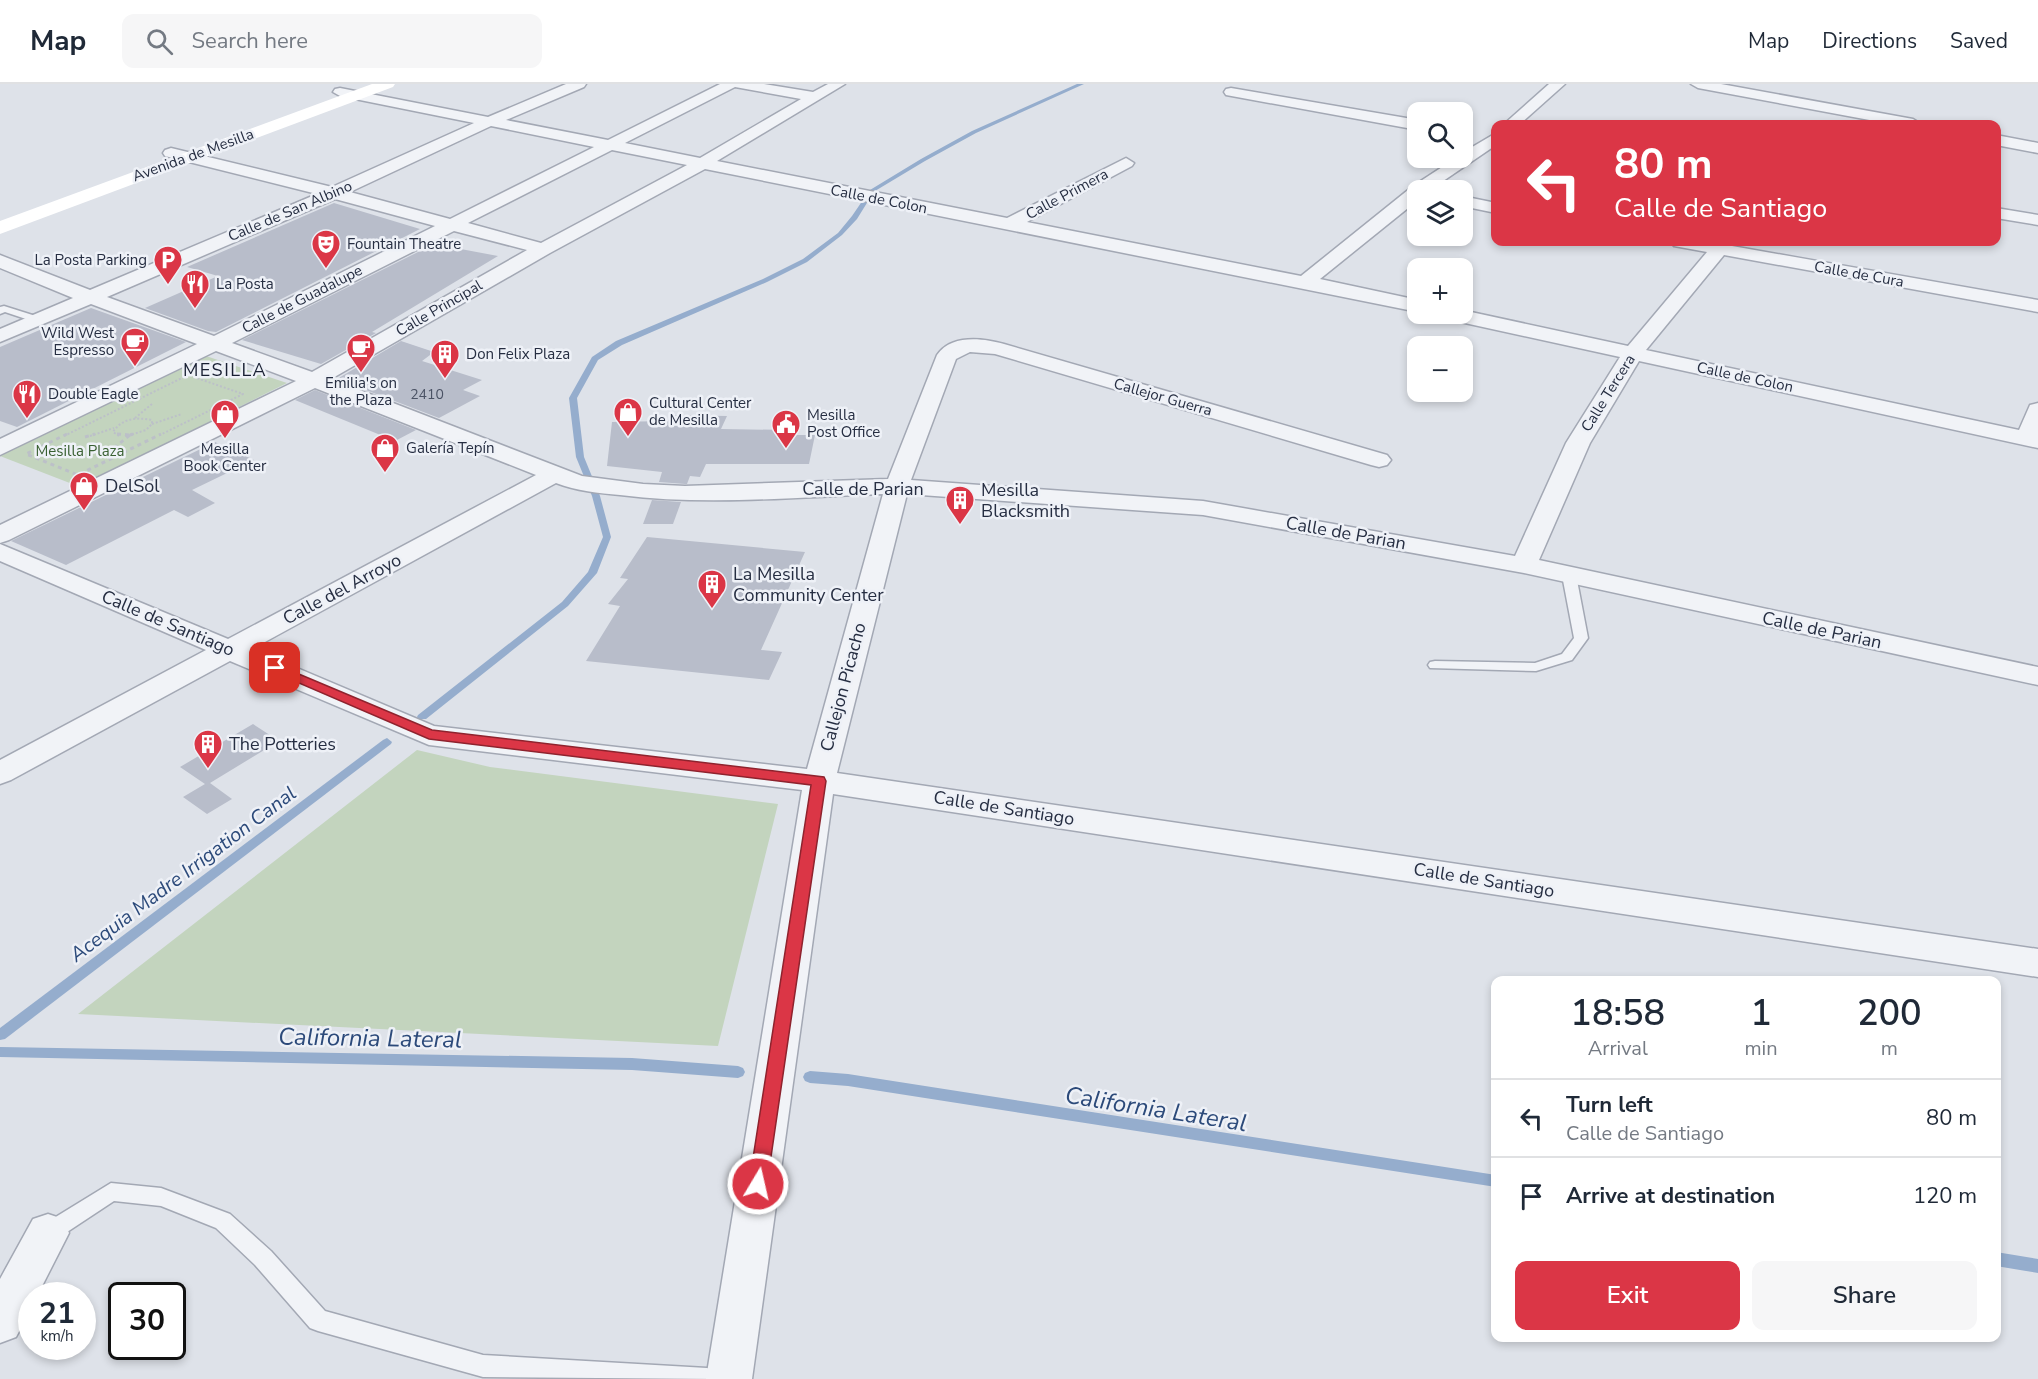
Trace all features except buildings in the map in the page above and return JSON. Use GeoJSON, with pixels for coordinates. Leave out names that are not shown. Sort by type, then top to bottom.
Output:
{"type":"FeatureCollection","features":[{"type":"Feature","properties":{"kind":"main road","name":"Avenida de Mesilla"},"geometry":{"type":"LineString","coordinates":[[0,216],[179,155],[352,91],[387,84]]}},
{"type":"Feature","properties":{"kind":"main road","name":"Avenida de Mesilla"},"geometry":{"type":"LineString","coordinates":[[0,228],[179,155]]}},
{"type":"Feature","properties":{"kind":"street","name":"Calle de San Albino"},"geometry":{"type":"LineString","coordinates":[[0,336],[334,193],[488,122],[579,84]]}},
{"type":"Feature","properties":{"kind":"street","name":"Calle de Guadalupe"},"geometry":{"type":"LineString","coordinates":[[0,447],[214,344],[731,84]]}},
{"type":"Feature","properties":{"kind":"street"},"geometry":{"type":"LineString","coordinates":[[739,84],[814,98]]}},
{"type":"Feature","properties":{"kind":"street","name":"Calle Principal"},"geometry":{"type":"LineString","coordinates":[[0,535],[314,380],[543,249],[701,164],[838,84]]}},
{"type":"Feature","properties":{"kind":"street"},"geometry":{"type":"LineString","coordinates":[[1516,120],[1558,84]]}},
{"type":"Feature","properties":{"kind":"street"},"geometry":{"type":"LineString","coordinates":[[1698,84],[1891,120]]}},
{"type":"Feature","properties":{"kind":"street","name":"Calle de Colon"},"geometry":{"type":"LineString","coordinates":[[352,91],[488,122],[1407,304]]}},
{"type":"Feature","properties":{"kind":"street"},"geometry":{"type":"LineString","coordinates":[[1231,92],[1407,123]]}},
{"type":"Feature","properties":{"kind":"street"},"geometry":{"type":"LineString","coordinates":[[1814,120],[1824,108]]}},
{"type":"Feature","properties":{"kind":"street"},"geometry":{"type":"LineString","coordinates":[[1473,134],[1491,137]]}},
{"type":"Feature","properties":{"kind":"street"},"geometry":{"type":"LineString","coordinates":[[1435,180],[1491,141]]}},
{"type":"Feature","properties":{"kind":"street"},"geometry":{"type":"LineString","coordinates":[[2001,141],[2038,148]]}},
{"type":"Feature","properties":{"kind":"street"},"geometry":{"type":"LineString","coordinates":[[179,155],[334,193],[543,249]]}},
{"type":"Feature","properties":{"kind":"street","name":"Calle Primera"},"geometry":{"type":"LineString","coordinates":[[1009,224],[1126,163]]}},
{"type":"Feature","properties":{"kind":"street"},"geometry":{"type":"LineString","coordinates":[[1305,282],[1407,200]]}},
{"type":"Feature","properties":{"kind":"street"},"geometry":{"type":"LineString","coordinates":[[1473,203],[1491,206]]}},
{"type":"Feature","properties":{"kind":"street"},"geometry":{"type":"LineString","coordinates":[[2001,214],[2038,220]]}},
{"type":"Feature","properties":{"kind":"street","name":"Calle Tercera"},"geometry":{"type":"LineString","coordinates":[[1524,565],[1578,443],[1633,352],[1721,246]]}},
{"type":"Feature","properties":{"kind":"street","name":"Calle de Cura"},"geometry":{"type":"LineString","coordinates":[[1727,246],[2038,306]]}},
{"type":"Feature","properties":{"kind":"street","name":"Calle de Parian"},"geometry":{"type":"LineString","coordinates":[[0,261],[578,483],[685,493],[897,486],[1203,508],[1524,565],[2038,676]]}},
{"type":"Feature","properties":{"kind":"street","name":"Calle de Colon"},"geometry":{"type":"LineString","coordinates":[[1473,319],[2033,440]]}},
{"type":"Feature","properties":{"kind":"street","name":"Callejor Guerra"},"geometry":{"type":"LineString","coordinates":[[947,355],[968,345],[997,348],[1379,460]]}},
{"type":"Feature","properties":{"kind":"street","name":"Callejon Picacho"},"geometry":{"type":"LineString","coordinates":[[729,1379],[819,781],[897,486],[947,355]]}},
{"type":"Feature","properties":{"kind":"street"},"geometry":{"type":"LineString","coordinates":[[2033,440],[2038,410]]}},
{"type":"Feature","properties":{"kind":"street","name":"Calle del Arroyo"},"geometry":{"type":"LineString","coordinates":[[0,773],[556,473]]}},
{"type":"Feature","properties":{"kind":"street","name":"Calle de Santiago"},"geometry":{"type":"LineString","coordinates":[[0,552],[429,735],[819,781],[2038,963]]}},
{"type":"Feature","properties":{"kind":"street"},"geometry":{"type":"LineString","coordinates":[[0,1322],[48,1233]]}},
{"type":"Feature","properties":{"kind":"lane"},"geometry":{"type":"LineString","coordinates":[[0,311],[4,309],[38,320]]}},
{"type":"Feature","properties":{"kind":"lane"},"geometry":{"type":"LineString","coordinates":[[1436,665],[1536,667],[1567,657],[1581,638],[1569,575]]}},
{"type":"Feature","properties":{"kind":"lane"},"geometry":{"type":"LineString","coordinates":[[48,1233],[111,1192],[161,1197],[223,1221],[263,1258],[318,1320],[483,1366],[707,1379]]}},
{"type":"Feature","properties":{"kind":"path"},"geometry":{"type":"LineString","coordinates":[[188,375],[243,394],[78,475],[26,454],[188,375]]}},
{"type":"Feature","properties":{"kind":"green space","name":"Mesilla Plaza"},"geometry":{"type":"Polygon","coordinates":[[[206,356],[287,383],[80,487],[0,456],[0,453],[206,356]]]}},
{"type":"Feature","properties":{"kind":"green space"},"geometry":{"type":"Polygon","coordinates":[[[417,750],[490,767],[778,804],[718,1046],[78,1014],[417,750]]]}},
{"type":"Feature","properties":{"kind":"waterway"},"geometry":{"type":"LineString","coordinates":[[873,190],[974,132],[1081,84]]}},
{"type":"Feature","properties":{"kind":"waterway","name":"Acequia Madre Irrigation Canal"},"geometry":{"type":"LineString","coordinates":[[422,717],[565,604],[592,573],[607,537],[596,496],[580,457],[573,398],[595,359],[619,343],[765,281],[805,260],[840,234],[855,217],[867,198]]}},
{"type":"Feature","properties":{"kind":"waterway","name":"Acequia Madre Irrigation Canal"},"geometry":{"type":"LineString","coordinates":[[0,1035],[387,742]]}},
{"type":"Feature","properties":{"kind":"waterway","name":"California Lateral"},"geometry":{"type":"LineString","coordinates":[[0,1052],[632,1064],[738,1072]]}},
{"type":"Feature","properties":{"kind":"waterway","name":"California Lateral"},"geometry":{"type":"LineString","coordinates":[[810,1077],[848,1080],[1491,1180]]}},
{"type":"Feature","properties":{"kind":"waterway","name":"California Lateral"},"geometry":{"type":"LineString","coordinates":[[2001,1260],[2038,1266]]}},
{"type":"Feature","properties":{"kind":"place","name":"Fountain Theatre"},"geometry":{"type":"Point","coordinates":[326,270]}},
{"type":"Feature","properties":{"kind":"place","name":"La Posta Parking"},"geometry":{"type":"Point","coordinates":[168,286]}},
{"type":"Feature","properties":{"kind":"place","name":"La Posta"},"geometry":{"type":"Point","coordinates":[195,310]}},
{"type":"Feature","properties":{"kind":"place","name":"Wild West Espresso"},"geometry":{"type":"Point","coordinates":[135,368]}},
{"type":"Feature","properties":{"kind":"place","name":"Emilia's on the Plaza"},"geometry":{"type":"Point","coordinates":[361,374]}},
{"type":"Feature","properties":{"kind":"place","name":"Don Felix Plaza"},"geometry":{"type":"Point","coordinates":[445,380]}},
{"type":"Feature","properties":{"kind":"place","name":"Double Eagle"},"geometry":{"type":"Point","coordinates":[27,420]}},
{"type":"Feature","properties":{"kind":"place","name":"Cultural Center de Mesilla"},"geometry":{"type":"Point","coordinates":[628,438]}},
{"type":"Feature","properties":{"kind":"place","name":"Mesilla Book Center"},"geometry":{"type":"Point","coordinates":[225,440]}},
{"type":"Feature","properties":{"kind":"place","name":"Mesilla Post Office"},"geometry":{"type":"Point","coordinates":[786,450]}},
{"type":"Feature","properties":{"kind":"place","name":"Galería Tepín"},"geometry":{"type":"Point","coordinates":[385,474]}},
{"type":"Feature","properties":{"kind":"place","name":"DelSol"},"geometry":{"type":"Point","coordinates":[84,512]}},
{"type":"Feature","properties":{"kind":"place","name":"Mesilla Blacksmith"},"geometry":{"type":"Point","coordinates":[960,526]}},
{"type":"Feature","properties":{"kind":"place","name":"La Mesilla Community Center"},"geometry":{"type":"Point","coordinates":[712,610]}},
{"type":"Feature","properties":{"kind":"place","name":"The Potteries"},"geometry":{"type":"Point","coordinates":[208,770]}},
{"type":"Feature","properties":{"kind":"district","name":"MESILLA"},"geometry":{"type":"Point","coordinates":[225,370]}},
{"type":"Feature","properties":{"kind":"route"},"geometry":{"type":"LineString","coordinates":[[275,668],[429,735],[819,781],[758,1184]]}}]}
